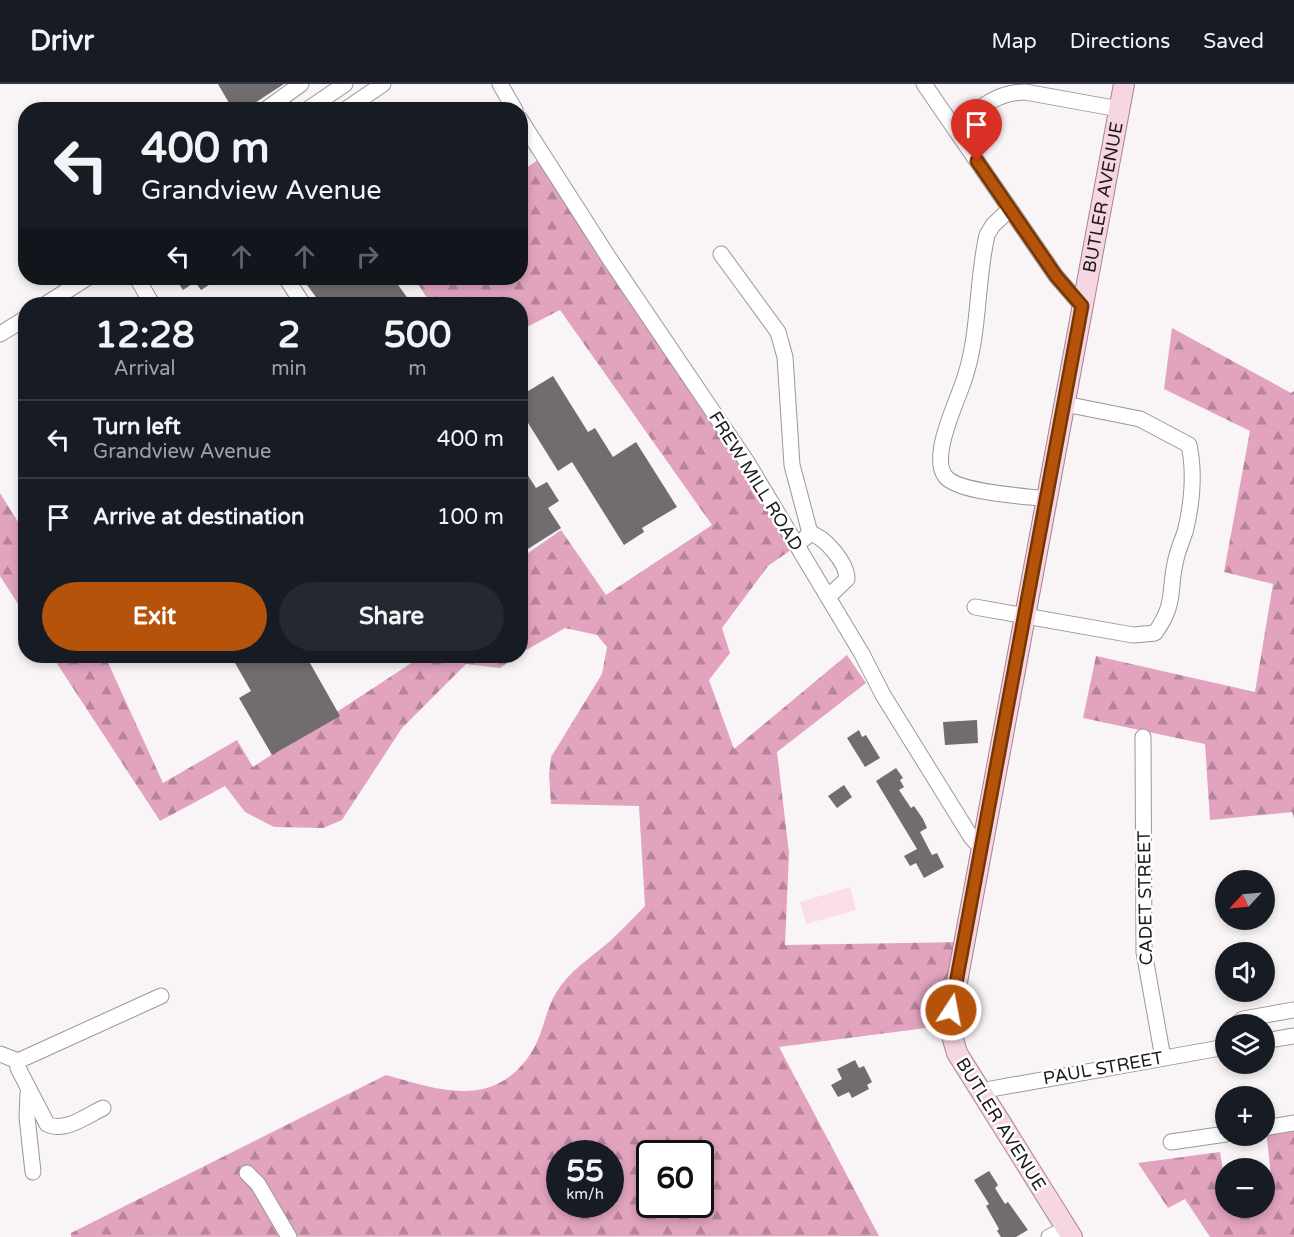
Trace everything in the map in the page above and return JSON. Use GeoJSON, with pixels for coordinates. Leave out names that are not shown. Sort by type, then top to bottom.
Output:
{"type":"FeatureCollection","features":[{"type":"Feature","properties":{"kind":"main road","name":"BUTLER AVENUE"},"geometry":{"type":"LineString","coordinates":[[1069,1232],[957,1053],[949,1025],[1124,84]]}},
{"type":"Feature","properties":{"kind":"street"},"geometry":{"type":"LineString","coordinates":[[276,102],[301,84]]}},
{"type":"Feature","properties":{"kind":"street"},"geometry":{"type":"LineString","coordinates":[[319,102],[345,84]]}},
{"type":"Feature","properties":{"kind":"street"},"geometry":{"type":"LineString","coordinates":[[357,102],[383,84]]}},
{"type":"Feature","properties":{"kind":"street"},"geometry":{"type":"LineString","coordinates":[[500,84],[510,102]]}},
{"type":"Feature","properties":{"kind":"street"},"geometry":{"type":"LineString","coordinates":[[924,84],[1056,276],[1082,306]]}},
{"type":"Feature","properties":{"kind":"street"},"geometry":{"type":"LineString","coordinates":[[955,129],[981,106],[1010,92],[1025,92],[1119,109]]}},
{"type":"Feature","properties":{"kind":"street","name":"FREW MILL ROAD"},"geometry":{"type":"LineString","coordinates":[[528,131],[609,258],[747,462],[798,545],[883,695],[971,837],[981,848]]}},
{"type":"Feature","properties":{"kind":"street"},"geometry":{"type":"LineString","coordinates":[[1010,208],[993,225],[987,235],[971,358],[943,442],[941,466],[945,476],[964,487],[1047,499]]}},
{"type":"Feature","properties":{"kind":"street"},"geometry":{"type":"LineString","coordinates":[[721,254],[778,332],[785,357],[792,465],[810,533]]}},
{"type":"Feature","properties":{"kind":"street"},"geometry":{"type":"LineString","coordinates":[[57,297],[76,285]]}},
{"type":"Feature","properties":{"kind":"street"},"geometry":{"type":"LineString","coordinates":[[0,334],[18,323]]}},
{"type":"Feature","properties":{"kind":"street"},"geometry":{"type":"LineString","coordinates":[[975,607],[1133,635],[1155,633],[1167,616],[1173,596],[1175,560],[1185,530],[1194,465],[1189,445],[1140,418],[1065,404]]}},
{"type":"Feature","properties":{"kind":"street"},"geometry":{"type":"LineString","coordinates":[[798,545],[810,533]]}},
{"type":"Feature","properties":{"kind":"street"},"geometry":{"type":"LineString","coordinates":[[810,533],[818,536],[842,562],[848,575],[848,579],[828,597]]}},
{"type":"Feature","properties":{"kind":"street","name":"CADET STREET"},"geometry":{"type":"LineString","coordinates":[[1143,737],[1143,952],[1163,1058]]}},
{"type":"Feature","properties":{"kind":"street"},"geometry":{"type":"LineString","coordinates":[[0,1054],[18,1061],[160,996]]}},
{"type":"Feature","properties":{"kind":"street"},"geometry":{"type":"LineString","coordinates":[[1271,1014],[1293,1010]]}},
{"type":"Feature","properties":{"kind":"street"},"geometry":{"type":"LineString","coordinates":[[1275,1039],[1294,1036]]}},
{"type":"Feature","properties":{"kind":"street","name":"PAUL STREET"},"geometry":{"type":"LineString","coordinates":[[980,1091],[1215,1049]]}},
{"type":"Feature","properties":{"kind":"street"},"geometry":{"type":"LineString","coordinates":[[18,1061],[18,1068],[28,1090],[47,1124],[55,1128],[64,1127],[103,1108]]}},
{"type":"Feature","properties":{"kind":"street"},"geometry":{"type":"LineString","coordinates":[[28,1090],[27,1117],[33,1172]]}},
{"type":"Feature","properties":{"kind":"street"},"geometry":{"type":"LineString","coordinates":[[1275,1126],[1294,1123]]}},
{"type":"Feature","properties":{"kind":"street"},"geometry":{"type":"LineString","coordinates":[[1171,1142],[1215,1136]]}},
{"type":"Feature","properties":{"kind":"street"},"geometry":{"type":"LineString","coordinates":[[248,1173],[258,1184],[289,1237]]}},
{"type":"Feature","properties":{"kind":"street"},"geometry":{"type":"LineString","coordinates":[[1049,1237],[1069,1232]]}},
{"type":"Feature","properties":{"kind":"green space"},"geometry":{"type":"Polygon","coordinates":[[[543,156],[798,545],[768,566],[722,628],[730,653],[709,680],[734,749],[847,655],[866,683],[777,752],[789,853],[785,945],[963,942],[949,1025],[779,1047],[879,1236],[71,1237],[71,1233],[386,1075],[445,1090],[483,1089],[500,1083],[516,1071],[531,1053],[552,1000],[561,985],[645,906],[639,806],[551,804],[549,775],[551,757],[602,674],[607,647],[597,635],[565,628],[528,649],[528,553],[561,530],[606,595],[712,525],[560,310],[528,326],[528,297],[426,297],[419,285],[528,285],[528,167],[543,156]]]}},
{"type":"Feature","properties":{"kind":"green space"},"geometry":{"type":"Polygon","coordinates":[[[1172,328],[1291,393],[1294,391],[1294,819],[1292,812],[1210,820],[1205,744],[1083,718],[1096,656],[1255,692],[1273,584],[1224,572],[1250,431],[1164,389],[1172,328]]]}},
{"type":"Feature","properties":{"kind":"green space"},"geometry":{"type":"Polygon","coordinates":[[[0,493],[18,522],[18,604],[0,576],[0,493]]]}},
{"type":"Feature","properties":{"kind":"green space"},"geometry":{"type":"Polygon","coordinates":[[[57,663],[108,663],[163,783],[237,740],[253,767],[411,663],[507,663],[500,668],[466,664],[402,728],[342,820],[323,828],[274,827],[245,812],[225,786],[160,821],[57,663]]]}},
{"type":"Feature","properties":{"kind":"green space"},"geometry":{"type":"Polygon","coordinates":[[[1294,1125],[1294,1237],[1210,1237],[1185,1199],[1168,1208],[1138,1163],[1220,1152],[1221,1158],[1215,1158],[1215,1218],[1275,1218],[1275,1158],[1269,1158],[1268,1146],[1275,1146],[1275,1128],[1294,1125]]]}},
{"type":"Feature","properties":{"kind":"shaded area"},"geometry":{"type":"Polygon","coordinates":[[[850,887],[856,910],[806,924],[800,902],[850,887]]]}},
{"type":"Feature","properties":{"kind":"building"},"geometry":{"type":"Polygon","coordinates":[[[218,84],[284,84],[256,102],[228,102],[218,84]]]}},
{"type":"Feature","properties":{"kind":"building"},"geometry":{"type":"Polygon","coordinates":[[[180,285],[190,285],[183,290],[180,285]]]}},
{"type":"Feature","properties":{"kind":"building"},"geometry":{"type":"Polygon","coordinates":[[[197,285],[209,285],[201,290],[197,285]]]}},
{"type":"Feature","properties":{"kind":"building"},"geometry":{"type":"Polygon","coordinates":[[[307,285],[398,285],[407,297],[316,297],[307,285]]]}},
{"type":"Feature","properties":{"kind":"building"},"geometry":{"type":"Polygon","coordinates":[[[553,376],[588,432],[595,428],[613,457],[636,442],[677,507],[642,528],[644,532],[624,545],[572,462],[558,471],[528,423],[528,391],[553,376]]]}},
{"type":"Feature","properties":{"kind":"building"},"geometry":{"type":"Polygon","coordinates":[[[528,476],[536,488],[547,482],[559,501],[548,508],[561,528],[528,549],[528,476]]]}},
{"type":"Feature","properties":{"kind":"building"},"geometry":{"type":"Polygon","coordinates":[[[235,663],[310,663],[340,716],[272,755],[239,698],[251,691],[235,663]]]}},
{"type":"Feature","properties":{"kind":"building"},"geometry":{"type":"Polygon","coordinates":[[[977,720],[978,743],[945,745],[943,722],[977,720]]]}},
{"type":"Feature","properties":{"kind":"building"},"geometry":{"type":"Polygon","coordinates":[[[859,730],[862,737],[866,735],[880,758],[865,767],[847,738],[859,730]]]}},
{"type":"Feature","properties":{"kind":"building"},"geometry":{"type":"Polygon","coordinates":[[[896,768],[903,778],[900,780],[904,787],[899,790],[911,808],[914,806],[923,819],[927,828],[920,832],[932,855],[937,853],[944,867],[924,878],[916,863],[910,866],[904,856],[917,849],[876,781],[896,768]]]}},
{"type":"Feature","properties":{"kind":"building"},"geometry":{"type":"Polygon","coordinates":[[[844,785],[852,797],[837,808],[828,796],[844,785]]]}},
{"type":"Feature","properties":{"kind":"building"},"geometry":{"type":"Polygon","coordinates":[[[855,1060],[859,1068],[864,1066],[872,1082],[867,1085],[869,1089],[852,1098],[849,1092],[838,1097],[831,1085],[842,1079],[837,1069],[855,1060]]]}},
{"type":"Feature","properties":{"kind":"building"},"geometry":{"type":"Polygon","coordinates":[[[989,1171],[998,1185],[995,1188],[1005,1204],[1008,1202],[1028,1230],[1016,1237],[1001,1237],[986,1206],[989,1204],[974,1180],[989,1171]]]}},
{"type":"Feature","properties":{"kind":"route"},"geometry":{"type":"LineString","coordinates":[[951,1010],[1082,306],[1056,276],[977,161]]}}]}
